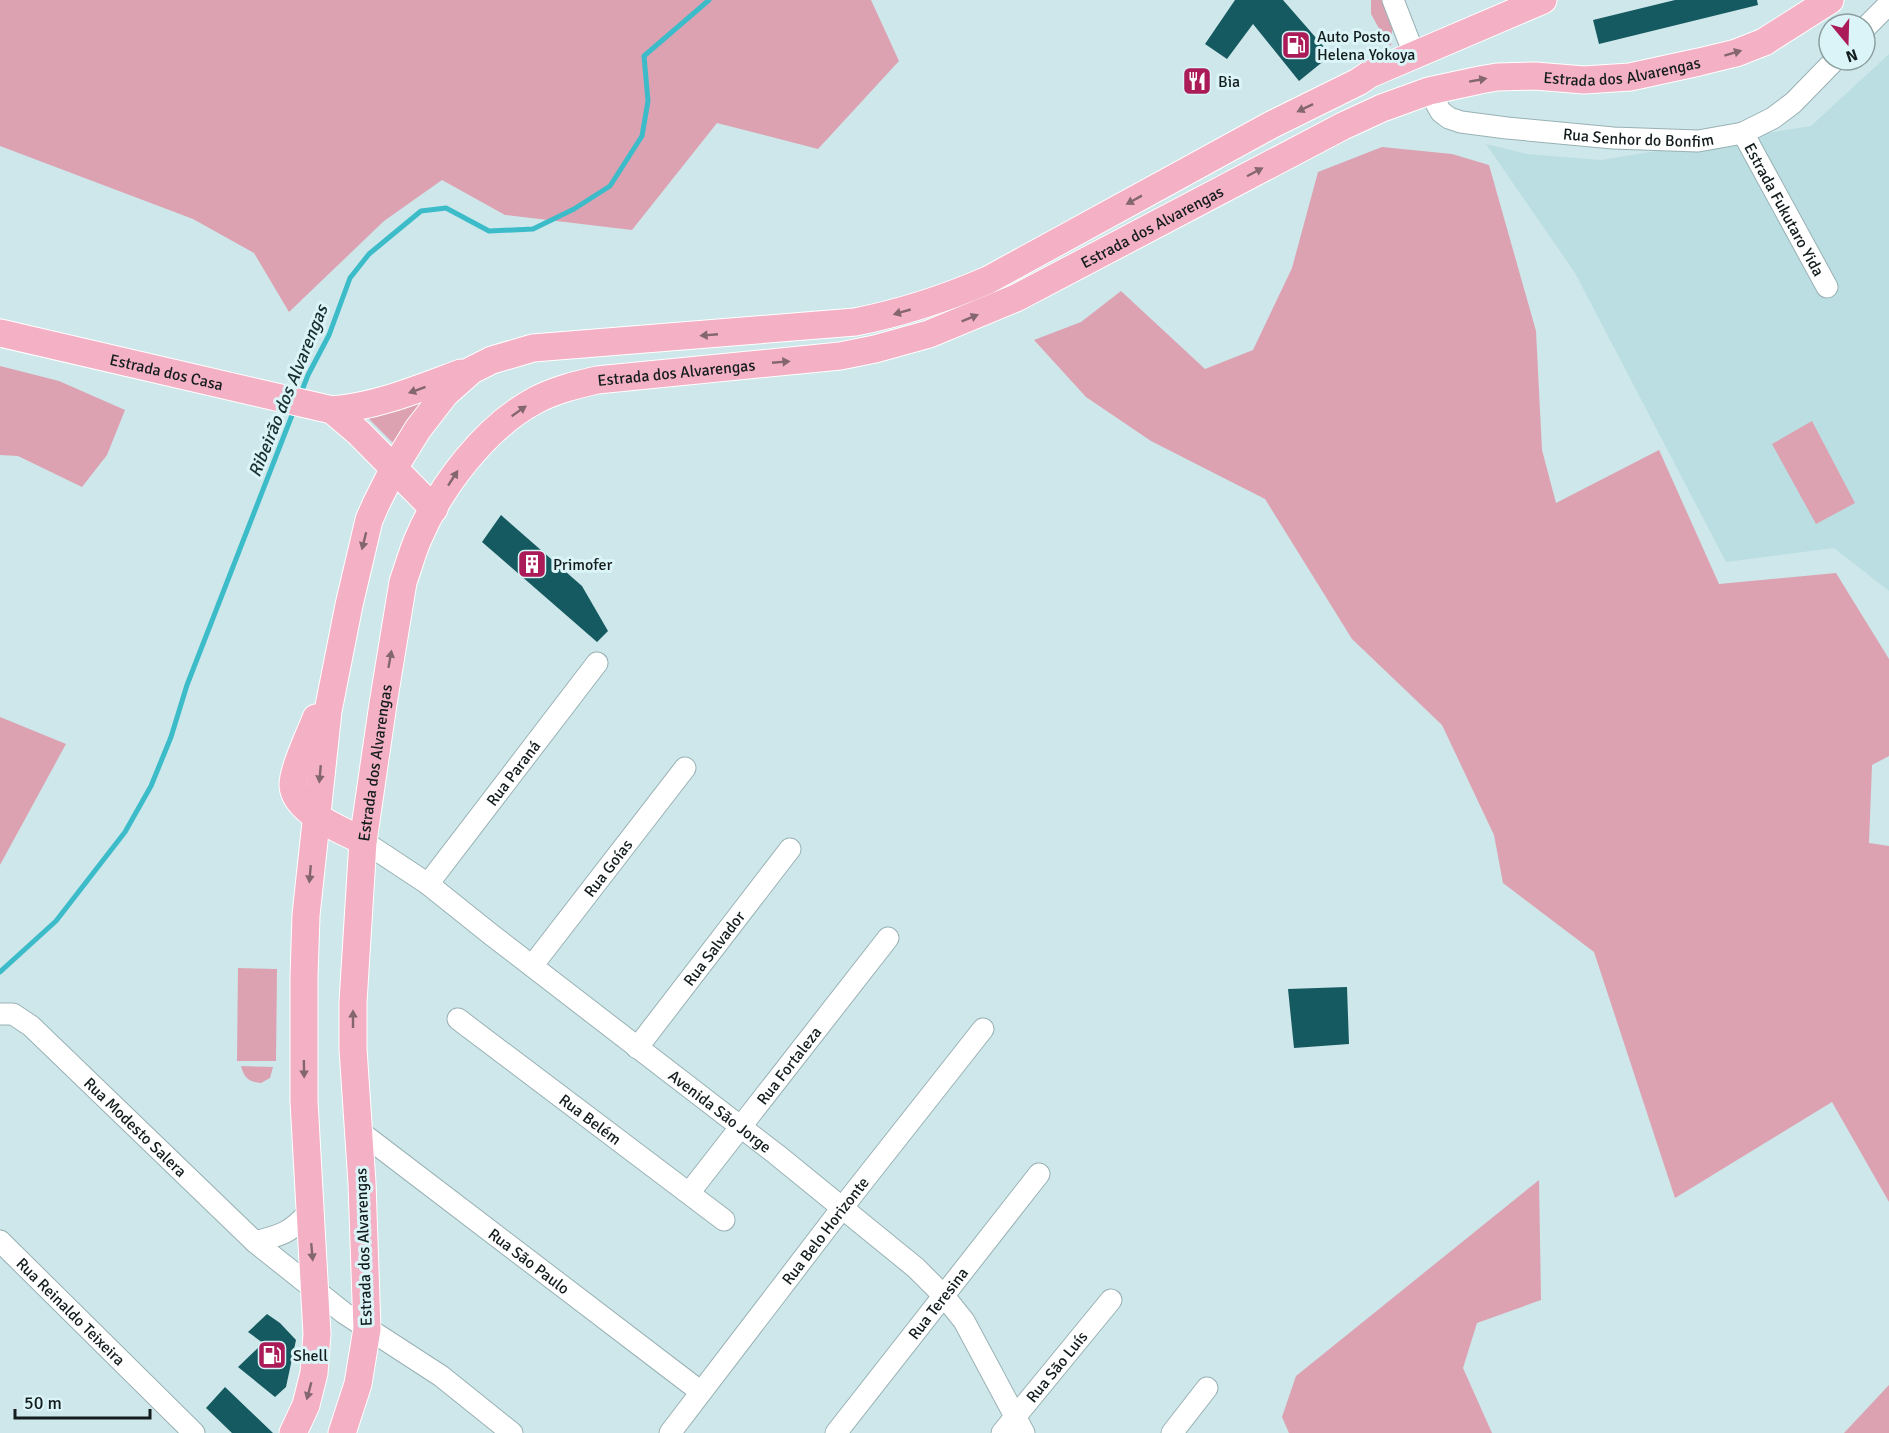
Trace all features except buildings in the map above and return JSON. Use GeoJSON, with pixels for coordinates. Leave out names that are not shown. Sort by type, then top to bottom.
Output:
{"type":"FeatureCollection","features":[{"type":"Feature","properties":{"kind":"main road","name":"Estrada dos Alvarengas"},"geometry":{"type":"LineString","coordinates":[[293,1433],[306,1405],[314,1373],[317,1335],[304,1101],[304,976],[308,893],[322,757],[336,667],[363,542],[376,504],[394,468],[438,402],[472,370],[517,352],[548,346],[598,344],[855,322],[921,306],[988,280],[1271,125],[1370,74],[1543,0]]}},
{"type":"Feature","properties":{"kind":"main road","name":"Estrada dos Alvarengas"},"geometry":{"type":"LineString","coordinates":[[342,1433],[358,1384],[367,1329],[367,1290],[353,1049],[353,1002],[363,841],[382,704],[403,582],[418,538],[456,473],[489,436],[529,404],[552,393],[597,380],[840,356],[928,334],[970,319],[1016,298],[1342,126],[1382,108],[1429,91],[1497,77],[1535,76],[1584,80],[1650,74],[1736,53],[1764,42],[1830,0]]}},
{"type":"Feature","properties":{"kind":"main road","name":"Estrada dos Casa"},"geometry":{"type":"LineString","coordinates":[[0,333],[323,408]]}},
{"type":"Feature","properties":{"kind":"main road"},"geometry":{"type":"LineString","coordinates":[[323,408],[353,408],[387,400],[472,370]]}},
{"type":"Feature","properties":{"kind":"main road"},"geometry":{"type":"LineString","coordinates":[[323,408],[359,433],[434,509]]}},
{"type":"Feature","properties":{"kind":"main road"},"geometry":{"type":"LineString","coordinates":[[359,433],[372,471],[376,504]]}},
{"type":"Feature","properties":{"kind":"main road"},"geometry":{"type":"LineString","coordinates":[[317,816],[363,841]]}},
{"type":"Feature","properties":{"kind":"street"},"geometry":{"type":"LineString","coordinates":[[1393,0],[1414,54]]}},
{"type":"Feature","properties":{"kind":"street"},"geometry":{"type":"LineString","coordinates":[[1877,16],[1889,4]]}},
{"type":"Feature","properties":{"kind":"street","name":"Rua Senhor do Bonfim"},"geometry":{"type":"LineString","coordinates":[[1429,91],[1441,112],[1449,118],[1507,128],[1677,142],[1711,140],[1743,133],[1784,110],[1823,72]]}},
{"type":"Feature","properties":{"kind":"street","name":"Estrada Fukutaro Yida"},"geometry":{"type":"LineString","coordinates":[[1743,133],[1827,287]]}},
{"type":"Feature","properties":{"kind":"street","name":"Rua Paraná"},"geometry":{"type":"LineString","coordinates":[[428,884],[597,663]]}},
{"type":"Feature","properties":{"kind":"street","name":"Rua Goías"},"geometry":{"type":"LineString","coordinates":[[532,966],[685,768]]}},
{"type":"Feature","properties":{"kind":"street","name":"Avenida São Jorge"},"geometry":{"type":"LineString","coordinates":[[363,841],[428,884],[741,1127],[916,1268],[945,1296],[964,1321],[1014,1428]]}},
{"type":"Feature","properties":{"kind":"street","name":"Rua Salvador"},"geometry":{"type":"LineString","coordinates":[[637,1048],[790,849]]}},
{"type":"Feature","properties":{"kind":"street","name":"Rua Fortaleza"},"geometry":{"type":"LineString","coordinates":[[688,1193],[888,938]]}},
{"type":"Feature","properties":{"kind":"street","name":"Rua Modesto Salera"},"geometry":{"type":"LineString","coordinates":[[7,1014],[31,1026],[255,1242],[315,1291],[367,1329],[441,1376],[512,1433]]}},
{"type":"Feature","properties":{"kind":"street","name":"Rua Belém"},"geometry":{"type":"LineString","coordinates":[[458,1019],[724,1220]]}},
{"type":"Feature","properties":{"kind":"street","name":"Rua Belo Horizonte"},"geometry":{"type":"LineString","coordinates":[[670,1433],[842,1208],[983,1029]]}},
{"type":"Feature","properties":{"kind":"street","name":"Rua São Paulo"},"geometry":{"type":"LineString","coordinates":[[358,1131],[701,1392]]}},
{"type":"Feature","properties":{"kind":"street","name":"Rua Teresina"},"geometry":{"type":"LineString","coordinates":[[836,1433],[1040,1174]]}},
{"type":"Feature","properties":{"kind":"street"},"geometry":{"type":"LineString","coordinates":[[255,1242],[288,1232],[296,1227],[309,1212]]}},
{"type":"Feature","properties":{"kind":"street","name":"Rua Reinaldo Teixeira"},"geometry":{"type":"LineString","coordinates":[[0,1241],[194,1433]]}},
{"type":"Feature","properties":{"kind":"street","name":"Rua São Luís"},"geometry":{"type":"LineString","coordinates":[[1014,1428],[1111,1300]]}},
{"type":"Feature","properties":{"kind":"street"},"geometry":{"type":"LineString","coordinates":[[1172,1433],[1207,1388]]}},
{"type":"Feature","properties":{"kind":"shaded area"},"geometry":{"type":"Polygon","coordinates":[[[0,0],[871,0],[899,61],[818,149],[717,123],[632,230],[505,215],[442,180],[384,221],[289,312],[254,253],[193,219],[0,146],[0,0]]]}},
{"type":"Feature","properties":{"kind":"shaded area"},"geometry":{"type":"Polygon","coordinates":[[[1371,0],[1385,0],[1393,19],[1391,46],[1387,43],[1371,14],[1371,0]]]}},
{"type":"Feature","properties":{"kind":"shaded area"},"geometry":{"type":"Polygon","coordinates":[[[1889,54],[1889,591],[1834,548],[1726,562],[1575,273],[1486,144],[1527,154],[1601,160],[1811,126],[1870,72],[1877,72],[1877,65],[1889,54]]]}},
{"type":"Feature","properties":{"kind":"shaded area"},"geometry":{"type":"Polygon","coordinates":[[[1382,147],[1452,154],[1489,165],[1536,331],[1542,450],[1556,503],[1659,450],[1719,584],[1836,573],[1889,659],[1889,756],[1872,765],[1869,843],[1889,846],[1889,1202],[1832,1102],[1675,1198],[1594,952],[1503,883],[1494,835],[1442,725],[1352,639],[1265,499],[1151,441],[1086,397],[1034,340],[1081,322],[1121,291],[1205,369],[1253,350],[1292,268],[1318,172],[1382,147]]]}},
{"type":"Feature","properties":{"kind":"shaded area"},"geometry":{"type":"Polygon","coordinates":[[[0,366],[59,381],[125,410],[107,455],[82,487],[18,456],[0,455],[0,366]]]}},
{"type":"Feature","properties":{"kind":"shaded area"},"geometry":{"type":"Polygon","coordinates":[[[428,401],[396,446],[366,416],[428,401]]]}},
{"type":"Feature","properties":{"kind":"shaded area"},"geometry":{"type":"Polygon","coordinates":[[[1812,421],[1855,503],[1816,524],[1772,444],[1812,421]]]}},
{"type":"Feature","properties":{"kind":"shaded area"},"geometry":{"type":"Polygon","coordinates":[[[0,717],[66,744],[0,865],[0,717]]]}},
{"type":"Feature","properties":{"kind":"shaded area"},"geometry":{"type":"Polygon","coordinates":[[[238,968],[277,969],[276,1061],[237,1061],[238,968]]]}},
{"type":"Feature","properties":{"kind":"shaded area"},"geometry":{"type":"Polygon","coordinates":[[[241,1066],[273,1067],[270,1078],[261,1083],[248,1079],[241,1066]]]}},
{"type":"Feature","properties":{"kind":"shaded area"},"geometry":{"type":"Polygon","coordinates":[[[1539,1180],[1541,1300],[1477,1323],[1463,1368],[1492,1433],[1289,1433],[1282,1417],[1296,1376],[1539,1180]]]}},
{"type":"Feature","properties":{"kind":"shaded area"},"geometry":{"type":"Polygon","coordinates":[[[1889,1385],[1889,1433],[1844,1433],[1889,1385]]]}},
{"type":"Feature","properties":{"kind":"waterway","name":"Ribeirão dos Alvarengas"},"geometry":{"type":"LineString","coordinates":[[301,393],[329,335],[350,278],[369,254],[421,211],[446,208],[489,231],[533,229],[574,209],[610,186],[642,136],[648,101],[644,56],[709,0]]}},
{"type":"Feature","properties":{"kind":"waterway","name":"Ribeirão dos Alvarengas"},"geometry":{"type":"LineString","coordinates":[[0,972],[56,921],[125,832],[151,786],[171,737],[187,685],[294,410]]}},
{"type":"Feature","properties":{"kind":"place","name":"Auto Posto Helena Yokoya"},"geometry":{"type":"Point","coordinates":[1296,45]}},
{"type":"Feature","properties":{"kind":"place","name":"Bia"},"geometry":{"type":"Point","coordinates":[1197,81]}},
{"type":"Feature","properties":{"kind":"place","name":"Primofer"},"geometry":{"type":"Point","coordinates":[532,564]}},
{"type":"Feature","properties":{"kind":"place","name":"Shell"},"geometry":{"type":"Point","coordinates":[272,1355]}}]}
